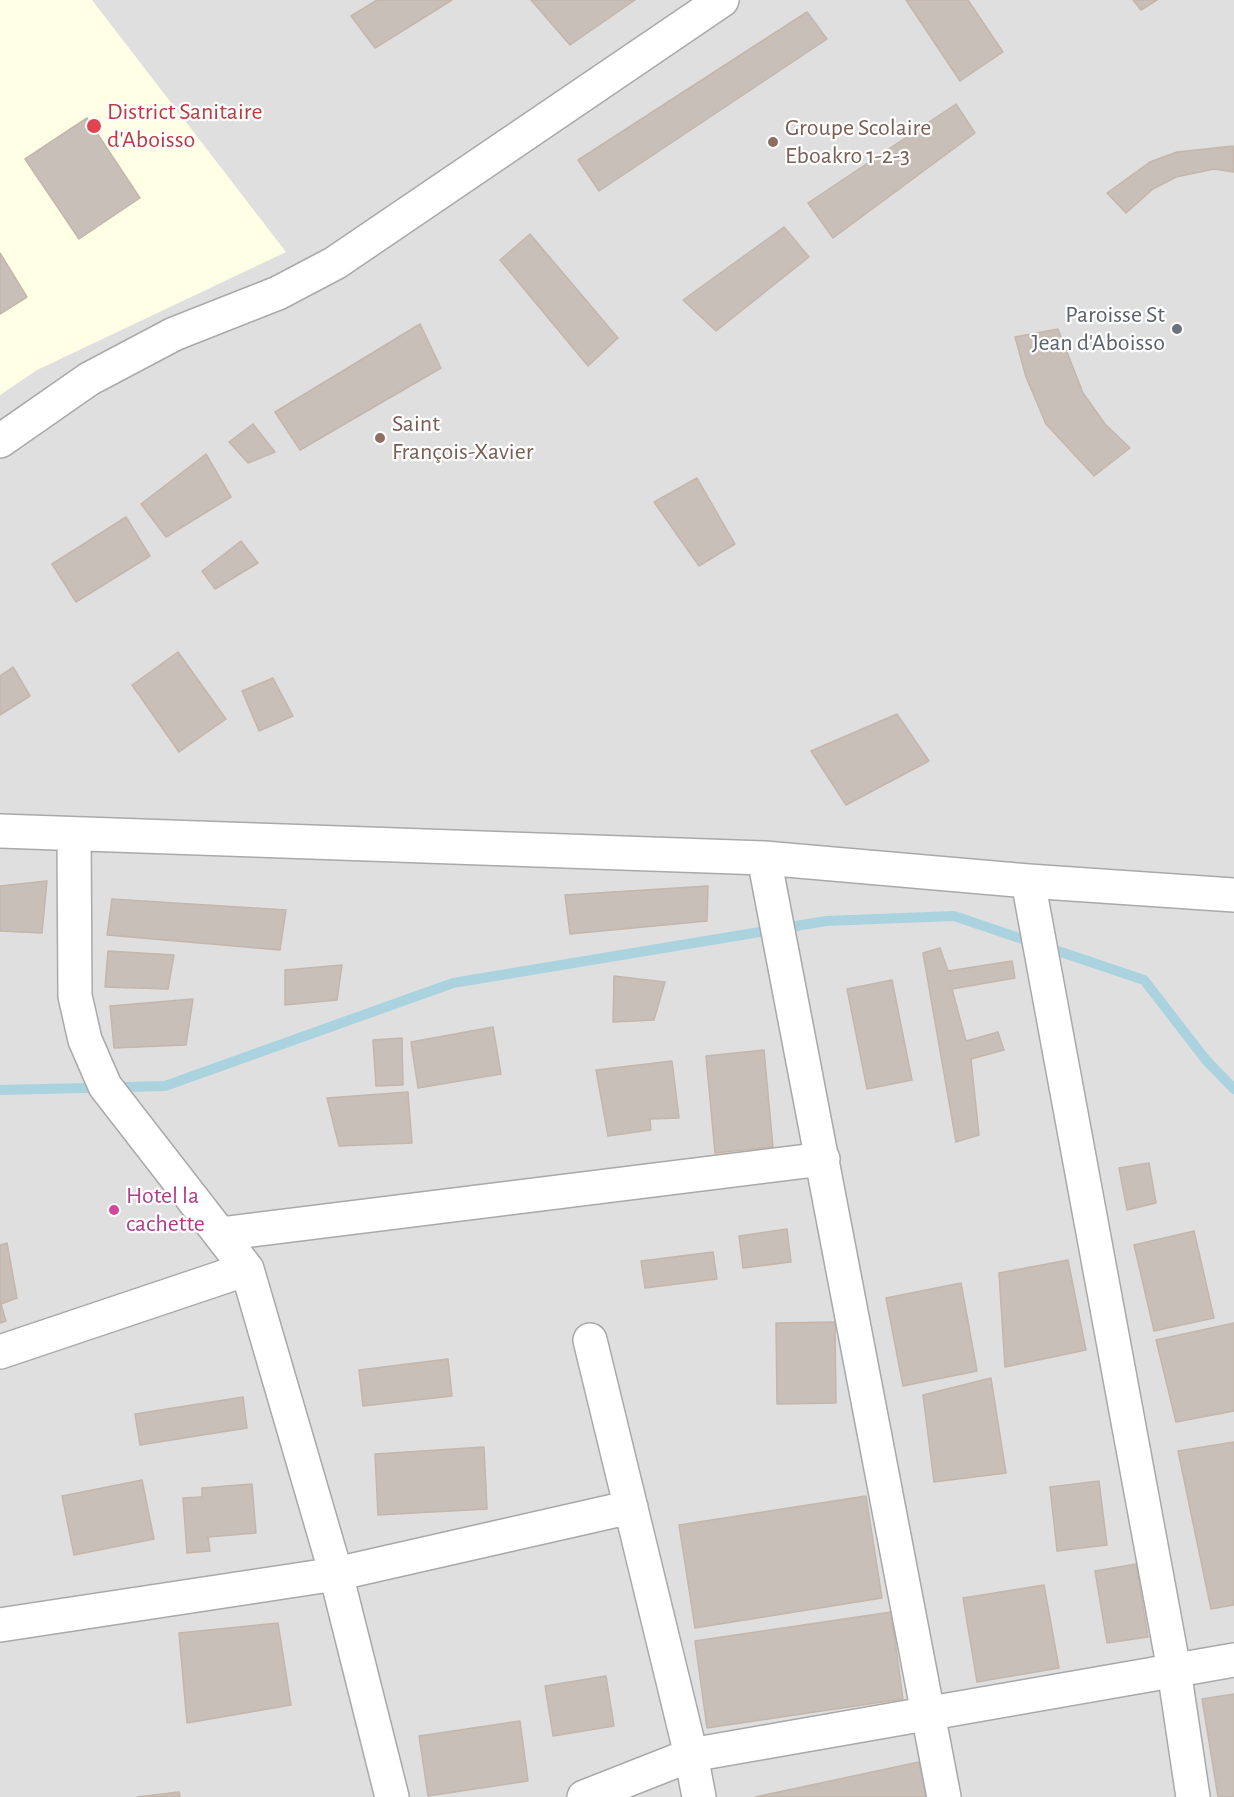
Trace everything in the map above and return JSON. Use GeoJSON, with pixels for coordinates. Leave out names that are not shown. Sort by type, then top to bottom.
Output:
{"type":"FeatureCollection","features":[{"type":"Feature","properties":{"kind":"street"},"geometry":{"type":"LineString","coordinates":[[0,441],[89,379],[174,334],[278,293],[335,263],[722,0]]}},
{"type":"Feature","properties":{"kind":"street"},"geometry":{"type":"LineString","coordinates":[[0,831],[764,858],[1028,881],[1234,895]]}},
{"type":"Feature","properties":{"kind":"street"},"geometry":{"type":"LineString","coordinates":[[74,835],[75,996],[85,1040],[105,1086],[247,1269],[336,1574],[393,1797]]}},
{"type":"Feature","properties":{"kind":"street"},"geometry":{"type":"LineString","coordinates":[[764,858],[944,1797]]}},
{"type":"Feature","properties":{"kind":"street"},"geometry":{"type":"LineString","coordinates":[[1028,881],[1174,1670],[1193,1797]]}},
{"type":"Feature","properties":{"kind":"street"},"geometry":{"type":"LineString","coordinates":[[220,1234],[823,1159]]}},
{"type":"Feature","properties":{"kind":"street"},"geometry":{"type":"LineString","coordinates":[[0,1352],[247,1269]]}},
{"type":"Feature","properties":{"kind":"street"},"geometry":{"type":"LineString","coordinates":[[590,1340],[691,1755],[699,1797]]}},
{"type":"Feature","properties":{"kind":"street"},"geometry":{"type":"LineString","coordinates":[[0,1625],[336,1574],[631,1507]]}},
{"type":"Feature","properties":{"kind":"street"},"geometry":{"type":"LineString","coordinates":[[584,1797],[691,1755],[1234,1660]]}},
{"type":"Feature","properties":{"kind":"shaded area"},"geometry":{"type":"Polygon","coordinates":[[[0,0],[1234,0],[1234,1797],[0,1797],[0,0]]]}},
{"type":"Feature","properties":{"kind":"shaded area","name":"District Sanitaire d'Aboisso"},"geometry":{"type":"Polygon","coordinates":[[[0,0],[92,0],[286,252],[37,370],[0,395],[0,0]]]}},
{"type":"Feature","properties":{"kind":"building"},"geometry":{"type":"Polygon","coordinates":[[[377,0],[452,0],[375,48],[351,16],[377,0]]]}},
{"type":"Feature","properties":{"kind":"building"},"geometry":{"type":"Polygon","coordinates":[[[531,0],[635,0],[570,45],[531,0]]]}},
{"type":"Feature","properties":{"kind":"building"},"geometry":{"type":"Polygon","coordinates":[[[906,0],[968,0],[1003,52],[960,81],[906,0]]]}},
{"type":"Feature","properties":{"kind":"building"},"geometry":{"type":"Polygon","coordinates":[[[1133,0],[1157,0],[1141,10],[1133,0]]]}},
{"type":"Feature","properties":{"kind":"building"},"geometry":{"type":"Polygon","coordinates":[[[807,12],[827,39],[599,191],[578,160],[807,12]]]}},
{"type":"Feature","properties":{"kind":"building"},"geometry":{"type":"Polygon","coordinates":[[[956,104],[975,133],[833,238],[808,203],[956,104]]]}},
{"type":"Feature","properties":{"kind":"building"},"geometry":{"type":"Polygon","coordinates":[[[87,118],[140,198],[79,239],[25,159],[87,118]]]}},
{"type":"Feature","properties":{"kind":"building"},"geometry":{"type":"Polygon","coordinates":[[[1233,146],[1234,172],[1214,169],[1176,177],[1153,189],[1126,213],[1107,193],[1150,162],[1177,152],[1233,146]]]}},
{"type":"Feature","properties":{"kind":"building"},"geometry":{"type":"Polygon","coordinates":[[[784,227],[809,257],[716,331],[683,300],[784,227]]]}},
{"type":"Feature","properties":{"kind":"building"},"geometry":{"type":"Polygon","coordinates":[[[530,234],[618,338],[588,366],[500,260],[530,234]]]}},
{"type":"Feature","properties":{"kind":"building"},"geometry":{"type":"Polygon","coordinates":[[[0,253],[27,297],[0,314],[0,253]]]}},
{"type":"Feature","properties":{"kind":"building"},"geometry":{"type":"Polygon","coordinates":[[[420,324],[441,368],[300,450],[275,412],[420,324]]]}},
{"type":"Feature","properties":{"kind":"building"},"geometry":{"type":"Polygon","coordinates":[[[1058,329],[1083,393],[1105,424],[1130,448],[1094,476],[1046,424],[1026,377],[1015,337],[1058,329]]]}},
{"type":"Feature","properties":{"kind":"building"},"geometry":{"type":"Polygon","coordinates":[[[253,424],[275,452],[248,463],[229,442],[253,424]]]}},
{"type":"Feature","properties":{"kind":"building"},"geometry":{"type":"Polygon","coordinates":[[[206,454],[231,497],[166,537],[141,504],[206,454]]]}},
{"type":"Feature","properties":{"kind":"building"},"geometry":{"type":"Polygon","coordinates":[[[697,478],[735,544],[699,566],[654,502],[697,478]]]}},
{"type":"Feature","properties":{"kind":"building"},"geometry":{"type":"Polygon","coordinates":[[[126,517],[150,556],[76,602],[52,564],[126,517]]]}},
{"type":"Feature","properties":{"kind":"building"},"geometry":{"type":"Polygon","coordinates":[[[241,541],[258,563],[215,589],[202,571],[241,541]]]}},
{"type":"Feature","properties":{"kind":"building"},"geometry":{"type":"Polygon","coordinates":[[[178,652],[226,719],[179,752],[132,685],[178,652]]]}},
{"type":"Feature","properties":{"kind":"building"},"geometry":{"type":"Polygon","coordinates":[[[13,667],[30,696],[0,715],[0,676],[13,667]]]}},
{"type":"Feature","properties":{"kind":"building"},"geometry":{"type":"Polygon","coordinates":[[[273,678],[293,716],[259,731],[242,691],[273,678]]]}},
{"type":"Feature","properties":{"kind":"building"},"geometry":{"type":"Polygon","coordinates":[[[897,714],[929,761],[846,805],[811,751],[897,714]]]}},
{"type":"Feature","properties":{"kind":"building"},"geometry":{"type":"Polygon","coordinates":[[[47,881],[42,933],[0,931],[0,886],[47,881]]]}},
{"type":"Feature","properties":{"kind":"building"},"geometry":{"type":"Polygon","coordinates":[[[708,886],[707,921],[570,934],[565,895],[708,886]]]}},
{"type":"Feature","properties":{"kind":"building"},"geometry":{"type":"Polygon","coordinates":[[[112,899],[286,910],[280,950],[107,935],[112,899]]]}},
{"type":"Feature","properties":{"kind":"building"},"geometry":{"type":"Polygon","coordinates":[[[940,948],[948,971],[1012,961],[1015,978],[952,989],[966,1041],[998,1032],[1004,1050],[971,1059],[979,1135],[956,1142],[923,953],[940,948]]]}},
{"type":"Feature","properties":{"kind":"building"},"geometry":{"type":"Polygon","coordinates":[[[108,951],[174,955],[168,989],[105,987],[108,951]]]}},
{"type":"Feature","properties":{"kind":"building"},"geometry":{"type":"Polygon","coordinates":[[[342,965],[337,1000],[285,1005],[285,970],[342,965]]]}},
{"type":"Feature","properties":{"kind":"building"},"geometry":{"type":"Polygon","coordinates":[[[614,976],[665,982],[654,1020],[613,1022],[614,976]]]}},
{"type":"Feature","properties":{"kind":"building"},"geometry":{"type":"Polygon","coordinates":[[[892,980],[912,1080],[867,1089],[847,989],[892,980]]]}},
{"type":"Feature","properties":{"kind":"building"},"geometry":{"type":"Polygon","coordinates":[[[193,999],[186,1045],[114,1048],[110,1006],[193,999]]]}},
{"type":"Feature","properties":{"kind":"building"},"geometry":{"type":"Polygon","coordinates":[[[493,1027],[501,1074],[418,1088],[411,1042],[493,1027]]]}},
{"type":"Feature","properties":{"kind":"building"},"geometry":{"type":"Polygon","coordinates":[[[402,1038],[403,1085],[376,1086],[373,1040],[402,1038]]]}},
{"type":"Feature","properties":{"kind":"building"},"geometry":{"type":"Polygon","coordinates":[[[764,1050],[773,1147],[715,1153],[706,1056],[764,1050]]]}},
{"type":"Feature","properties":{"kind":"building"},"geometry":{"type":"Polygon","coordinates":[[[672,1061],[679,1118],[650,1119],[651,1130],[608,1136],[596,1070],[672,1061]]]}},
{"type":"Feature","properties":{"kind":"building"},"geometry":{"type":"Polygon","coordinates":[[[408,1092],[412,1143],[339,1146],[327,1098],[408,1092]]]}},
{"type":"Feature","properties":{"kind":"building"},"geometry":{"type":"Polygon","coordinates":[[[1149,1163],[1156,1203],[1127,1210],[1119,1168],[1149,1163]]]}},
{"type":"Feature","properties":{"kind":"building"},"geometry":{"type":"Polygon","coordinates":[[[787,1229],[791,1262],[743,1268],[739,1236],[787,1229]]]}},
{"type":"Feature","properties":{"kind":"building"},"geometry":{"type":"Polygon","coordinates":[[[1194,1231],[1214,1318],[1154,1331],[1134,1245],[1194,1231]]]}},
{"type":"Feature","properties":{"kind":"building"},"geometry":{"type":"Polygon","coordinates":[[[7,1243],[17,1298],[1,1304],[6,1321],[0,1323],[0,1245],[7,1243]]]}},
{"type":"Feature","properties":{"kind":"building"},"geometry":{"type":"Polygon","coordinates":[[[713,1252],[717,1279],[645,1288],[641,1261],[713,1252]]]}},
{"type":"Feature","properties":{"kind":"building"},"geometry":{"type":"Polygon","coordinates":[[[1068,1260],[1086,1350],[1005,1367],[999,1273],[1068,1260]]]}},
{"type":"Feature","properties":{"kind":"building"},"geometry":{"type":"Polygon","coordinates":[[[961,1283],[977,1371],[903,1386],[886,1298],[961,1283]]]}},
{"type":"Feature","properties":{"kind":"building"},"geometry":{"type":"Polygon","coordinates":[[[835,1322],[836,1403],[777,1404],[776,1323],[835,1322]]]}},
{"type":"Feature","properties":{"kind":"building"},"geometry":{"type":"Polygon","coordinates":[[[1234,1323],[1234,1411],[1176,1422],[1156,1340],[1234,1323]]]}},
{"type":"Feature","properties":{"kind":"building"},"geometry":{"type":"Polygon","coordinates":[[[448,1359],[452,1396],[363,1406],[359,1370],[448,1359]]]}},
{"type":"Feature","properties":{"kind":"building"},"geometry":{"type":"Polygon","coordinates":[[[991,1378],[1006,1473],[934,1482],[923,1395],[991,1378]]]}},
{"type":"Feature","properties":{"kind":"building"},"geometry":{"type":"Polygon","coordinates":[[[243,1397],[247,1428],[140,1445],[135,1414],[243,1397]]]}},
{"type":"Feature","properties":{"kind":"building"},"geometry":{"type":"Polygon","coordinates":[[[1234,1442],[1234,1605],[1211,1609],[1178,1451],[1234,1442]]]}},
{"type":"Feature","properties":{"kind":"building"},"geometry":{"type":"Polygon","coordinates":[[[484,1447],[487,1509],[378,1515],[375,1454],[484,1447]]]}},
{"type":"Feature","properties":{"kind":"building"},"geometry":{"type":"Polygon","coordinates":[[[142,1480],[154,1539],[74,1555],[62,1496],[142,1480]]]}},
{"type":"Feature","properties":{"kind":"building"},"geometry":{"type":"Polygon","coordinates":[[[1099,1481],[1107,1545],[1057,1551],[1050,1487],[1099,1481]]]}},
{"type":"Feature","properties":{"kind":"building"},"geometry":{"type":"Polygon","coordinates":[[[252,1484],[256,1533],[208,1537],[210,1551],[187,1553],[183,1498],[202,1497],[202,1488],[252,1484]]]}},
{"type":"Feature","properties":{"kind":"building"},"geometry":{"type":"Polygon","coordinates":[[[866,1496],[882,1598],[695,1628],[679,1525],[866,1496]]]}},
{"type":"Feature","properties":{"kind":"building"},"geometry":{"type":"Polygon","coordinates":[[[1136,1564],[1148,1637],[1107,1643],[1095,1571],[1136,1564]]]}},
{"type":"Feature","properties":{"kind":"building"},"geometry":{"type":"Polygon","coordinates":[[[1044,1585],[1059,1668],[977,1682],[963,1598],[1044,1585]]]}},
{"type":"Feature","properties":{"kind":"building"},"geometry":{"type":"Polygon","coordinates":[[[891,1612],[903,1699],[707,1728],[695,1641],[891,1612]]]}},
{"type":"Feature","properties":{"kind":"building"},"geometry":{"type":"Polygon","coordinates":[[[278,1623],[291,1705],[187,1723],[179,1633],[278,1623]]]}},
{"type":"Feature","properties":{"kind":"building"},"geometry":{"type":"Polygon","coordinates":[[[606,1676],[614,1726],[553,1736],[545,1686],[606,1676]]]}},
{"type":"Feature","properties":{"kind":"building"},"geometry":{"type":"Polygon","coordinates":[[[1234,1694],[1234,1797],[1218,1797],[1202,1699],[1234,1694]]]}},
{"type":"Feature","properties":{"kind":"building"},"geometry":{"type":"Polygon","coordinates":[[[520,1721],[528,1781],[428,1796],[419,1736],[520,1721]]]}},
{"type":"Feature","properties":{"kind":"building"},"geometry":{"type":"Polygon","coordinates":[[[919,1762],[926,1797],[755,1797],[919,1762]]]}},
{"type":"Feature","properties":{"kind":"building"},"geometry":{"type":"Polygon","coordinates":[[[179,1792],[180,1797],[137,1797],[179,1792]]]}},
{"type":"Feature","properties":{"kind":"waterway"},"geometry":{"type":"LineString","coordinates":[[0,1090],[165,1086],[453,983],[826,921],[954,916],[1144,980],[1206,1060],[1234,1089]]}},
{"type":"Feature","properties":{"kind":"place","name":"District Sanitaire d'Aboisso"},"geometry":{"type":"Point","coordinates":[94,126]}},
{"type":"Feature","properties":{"kind":"place","name":"Groupe Scolaire Eboakro 1-2-3"},"geometry":{"type":"Point","coordinates":[773,142]}},
{"type":"Feature","properties":{"kind":"place","name":"Paroisse St Jean d'Aboisso"},"geometry":{"type":"Point","coordinates":[1177,329]}},
{"type":"Feature","properties":{"kind":"place","name":"Saint François-Xavier"},"geometry":{"type":"Point","coordinates":[380,438]}},
{"type":"Feature","properties":{"kind":"place","name":"Hotel la cachette"},"geometry":{"type":"Point","coordinates":[114,1210]}}]}
